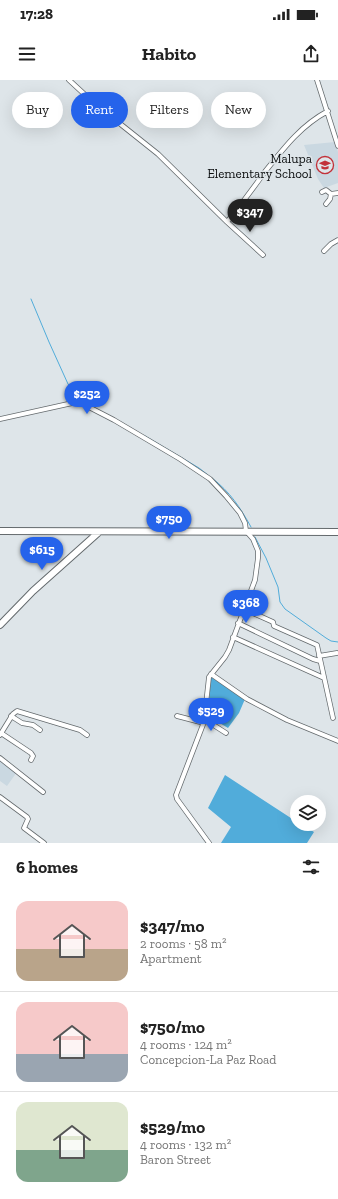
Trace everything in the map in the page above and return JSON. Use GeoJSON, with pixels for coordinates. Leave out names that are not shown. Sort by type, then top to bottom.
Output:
{"type":"FeatureCollection","features":[{"type":"Feature","properties":{"kind":"main road"},"geometry":{"type":"LineString","coordinates":[[0,531],[338,532]]}},
{"type":"Feature","properties":{"kind":"main road"},"geometry":{"type":"LineString","coordinates":[[0,625],[34,591],[99,532]]}},
{"type":"Feature","properties":{"kind":"street"},"geometry":{"type":"LineString","coordinates":[[69,80],[94,103],[158,154],[263,256]]}},
{"type":"Feature","properties":{"kind":"street"},"geometry":{"type":"LineString","coordinates":[[317,80],[338,146]]}},
{"type":"Feature","properties":{"kind":"street"},"geometry":{"type":"LineString","coordinates":[[227,222],[284,148],[315,118],[328,111]]}},
{"type":"Feature","properties":{"kind":"street"},"geometry":{"type":"LineString","coordinates":[[322,192],[326,190],[332,194],[338,193]]}},
{"type":"Feature","properties":{"kind":"street"},"geometry":{"type":"LineString","coordinates":[[326,204],[332,194]]}},
{"type":"Feature","properties":{"kind":"street"},"geometry":{"type":"LineString","coordinates":[[324,251],[338,240]]}},
{"type":"Feature","properties":{"kind":"street"},"geometry":{"type":"LineString","coordinates":[[0,419],[77,402],[83,404],[180,458],[206,476],[240,513],[245,523],[246,531],[256,545],[258,558],[255,580],[226,655],[211,674],[207,682],[204,721],[176,797],[209,843]]}},
{"type":"Feature","properties":{"kind":"street"},"geometry":{"type":"LineString","coordinates":[[244,610],[273,622],[274,626],[317,645],[333,718]]}},
{"type":"Feature","properties":{"kind":"street"},"geometry":{"type":"LineString","coordinates":[[238,623],[313,659],[320,659],[337,653]]}},
{"type":"Feature","properties":{"kind":"street"},"geometry":{"type":"LineString","coordinates":[[234,637],[324,678]]}},
{"type":"Feature","properties":{"kind":"street"},"geometry":{"type":"LineString","coordinates":[[211,674],[247,699],[286,720],[338,742]]}},
{"type":"Feature","properties":{"kind":"street"},"geometry":{"type":"LineString","coordinates":[[31,760],[33,754],[0,734],[14,712],[19,712],[80,730],[88,735]]}},
{"type":"Feature","properties":{"kind":"street"},"geometry":{"type":"LineString","coordinates":[[11,716],[22,723],[33,725],[40,730]]}},
{"type":"Feature","properties":{"kind":"street"},"geometry":{"type":"LineString","coordinates":[[178,716],[204,721],[226,733]]}},
{"type":"Feature","properties":{"kind":"street"},"geometry":{"type":"LineString","coordinates":[[0,758],[42,792]]}},
{"type":"Feature","properties":{"kind":"street"},"geometry":{"type":"LineString","coordinates":[[0,797],[27,817],[28,820],[24,828],[44,843]]}},
{"type":"Feature","properties":{"kind":"shaded area","name":"Malupa Elementary School"},"geometry":{"type":"Polygon","coordinates":[[[335,142],[338,152],[338,183],[324,188],[318,179],[304,145],[335,142]]]}},
{"type":"Feature","properties":{"kind":"shaded area"},"geometry":{"type":"Polygon","coordinates":[[[0,759],[17,772],[7,786],[0,781],[0,759]]]}},
{"type":"Feature","properties":{"kind":"water"},"geometry":{"type":"Polygon","coordinates":[[[211,677],[245,699],[239,713],[228,728],[208,716],[211,677]]]}},
{"type":"Feature","properties":{"kind":"water"},"geometry":{"type":"Polygon","coordinates":[[[225,775],[290,817],[290,831],[314,832],[307,843],[221,843],[231,827],[208,808],[225,775]]]}},
{"type":"Feature","properties":{"kind":"waterway"},"geometry":{"type":"LineString","coordinates":[[31,299],[68,384],[82,402]]}},
{"type":"Feature","properties":{"kind":"waterway"},"geometry":{"type":"LineString","coordinates":[[145,436],[199,468],[208,475]]}},
{"type":"Feature","properties":{"kind":"waterway"},"geometry":{"type":"LineString","coordinates":[[212,478],[234,500],[251,527]]}},
{"type":"Feature","properties":{"kind":"waterway"},"geometry":{"type":"LineString","coordinates":[[255,537],[266,558],[278,587],[280,602],[285,609],[326,638],[331,641],[338,642]]}},
{"type":"Feature","properties":{"kind":"place","name":"Malupa Elementary School"},"geometry":{"type":"Point","coordinates":[325,165]}}]}
